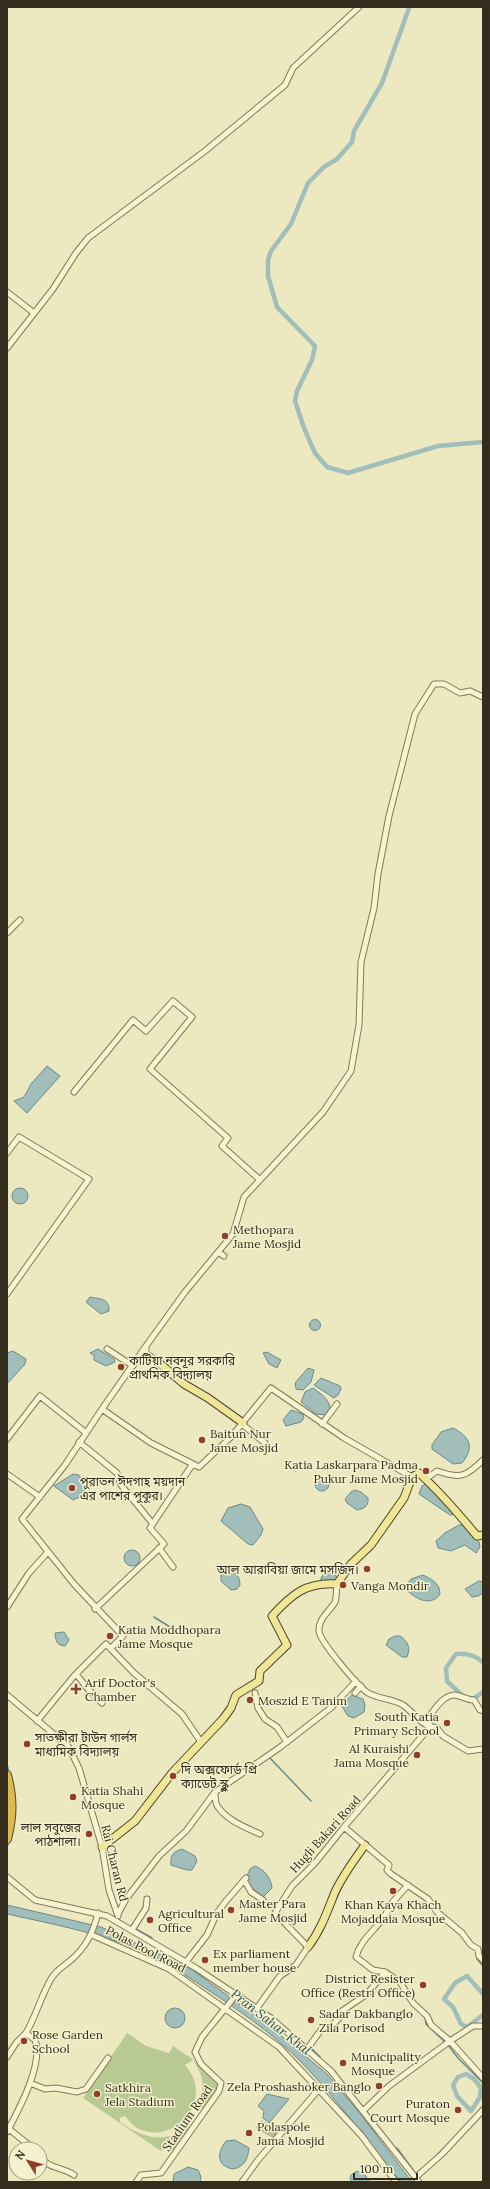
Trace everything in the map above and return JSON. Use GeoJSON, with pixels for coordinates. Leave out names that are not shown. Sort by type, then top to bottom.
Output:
{"type":"FeatureCollection","features":[{"type":"Feature","properties":{"kind":"highway"},"geometry":{"type":"LineString","coordinates":[[7,1775],[12,1795],[13,1811],[7,1839]]}},
{"type":"Feature","properties":{"kind":"main road"},"geometry":{"type":"LineString","coordinates":[[158,1362],[184,1384],[208,1398],[242,1423]]}},
{"type":"Feature","properties":{"kind":"main road"},"geometry":{"type":"LineString","coordinates":[[102,1847],[135,1821],[172,1773],[223,1719],[231,1708],[236,1695],[259,1681],[260,1672],[286,1645],[272,1616],[300,1590],[314,1585],[337,1584],[350,1564],[371,1545],[404,1498],[412,1477],[419,1473],[460,1514],[477,1536],[483,1535]]}},
{"type":"Feature","properties":{"kind":"main road"},"geometry":{"type":"LineString","coordinates":[[308,1947],[319,1934],[336,1892],[356,1856],[365,1845]]}},
{"type":"Feature","properties":{"kind":"street"},"geometry":{"type":"LineString","coordinates":[[7,348],[53,289],[76,253],[88,238],[205,151],[285,85],[293,68],[358,7]]}},
{"type":"Feature","properties":{"kind":"street"},"geometry":{"type":"LineString","coordinates":[[7,292],[34,313]]}},
{"type":"Feature","properties":{"kind":"street"},"geometry":{"type":"LineString","coordinates":[[111,1648],[123,1636],[95,1609],[47,1553],[22,1519],[65,1465],[85,1432],[185,1292],[233,1234],[239,1218],[241,1202],[259,1179],[323,1112],[350,1070],[359,1025],[361,962],[374,908],[378,874],[389,816],[414,714],[434,684],[444,684],[460,693],[470,691],[483,696]]}},
{"type":"Feature","properties":{"kind":"street"},"geometry":{"type":"LineString","coordinates":[[7,932],[20,920]]}},
{"type":"Feature","properties":{"kind":"street"},"geometry":{"type":"LineString","coordinates":[[74,1092],[133,1020],[146,1031],[173,1001],[192,1017],[150,1069],[228,1138],[222,1146],[259,1179]]}},
{"type":"Feature","properties":{"kind":"street"},"geometry":{"type":"LineString","coordinates":[[7,1152],[20,1137],[89,1179],[7,1294]]}},
{"type":"Feature","properties":{"kind":"street"},"geometry":{"type":"LineString","coordinates":[[218,1252],[224,1256]]}},
{"type":"Feature","properties":{"kind":"street"},"geometry":{"type":"LineString","coordinates":[[146,1346],[146,1353],[158,1362]]}},
{"type":"Feature","properties":{"kind":"street"},"geometry":{"type":"LineString","coordinates":[[107,1349],[133,1366]]}},
{"type":"Feature","properties":{"kind":"street"},"geometry":{"type":"LineString","coordinates":[[102,1409],[151,1443],[198,1467],[231,1437],[271,1388],[322,1424],[412,1477]]}},
{"type":"Feature","properties":{"kind":"street"},"geometry":{"type":"LineString","coordinates":[[7,1439],[40,1396],[85,1432]]}},
{"type":"Feature","properties":{"kind":"street"},"geometry":{"type":"LineString","coordinates":[[322,1424],[337,1404]]}},
{"type":"Feature","properties":{"kind":"street"},"geometry":{"type":"LineString","coordinates":[[242,1423],[265,1443]]}},
{"type":"Feature","properties":{"kind":"street"},"geometry":{"type":"LineString","coordinates":[[79,1442],[117,1473],[121,1485],[153,1524]]}},
{"type":"Feature","properties":{"kind":"street"},"geometry":{"type":"LineString","coordinates":[[426,1479],[437,1471],[457,1477],[471,1472],[483,1460]]}},
{"type":"Feature","properties":{"kind":"street"},"geometry":{"type":"LineString","coordinates":[[95,1609],[164,1544],[150,1528],[192,1465]]}},
{"type":"Feature","properties":{"kind":"street"},"geometry":{"type":"LineString","coordinates":[[7,1474],[40,1497]]}},
{"type":"Feature","properties":{"kind":"street"},"geometry":{"type":"LineString","coordinates":[[159,1548],[173,1567]]}},
{"type":"Feature","properties":{"kind":"street"},"geometry":{"type":"LineString","coordinates":[[7,1607],[29,1573],[47,1553]]}},
{"type":"Feature","properties":{"kind":"street"},"geometry":{"type":"LineString","coordinates":[[337,1584],[335,1601],[324,1614],[319,1630],[324,1643],[356,1681],[368,1693],[402,1705],[419,1722],[430,1727],[437,1728],[443,1736],[468,1750],[483,1749]]}},
{"type":"Feature","properties":{"kind":"street"},"geometry":{"type":"LineString","coordinates":[[37,1721],[76,1674],[106,1644],[134,1673],[182,1714],[201,1742]]}},
{"type":"Feature","properties":{"kind":"street"},"geometry":{"type":"LineString","coordinates":[[76,1674],[102,1703]]}},
{"type":"Feature","properties":{"kind":"street"},"geometry":{"type":"LineString","coordinates":[[118,1914],[126,1899],[159,1856],[186,1831],[215,1792],[288,1742],[332,1708],[356,1681]]}},
{"type":"Feature","properties":{"kind":"street"},"geometry":{"type":"LineString","coordinates":[[355,1693],[361,1686]]}},
{"type":"Feature","properties":{"kind":"street"},"geometry":{"type":"LineString","coordinates":[[255,1693],[258,1708],[266,1719],[277,1727],[288,1742]]}},
{"type":"Feature","properties":{"kind":"street","name":"Rai Charan Rd"},"geometry":{"type":"LineString","coordinates":[[7,1695],[68,1746],[79,1768],[102,1847],[109,1890],[122,1924]]}},
{"type":"Feature","properties":{"kind":"street"},"geometry":{"type":"LineString","coordinates":[[430,1727],[428,1718],[437,1705],[448,1697],[456,1695],[467,1700],[474,1700],[480,1710],[483,1711]]}},
{"type":"Feature","properties":{"kind":"street","name":"Hugli Bakari Road"},"geometry":{"type":"LineString","coordinates":[[308,1947],[275,1914],[292,1886],[315,1863],[430,1727]]}},
{"type":"Feature","properties":{"kind":"street"},"geometry":{"type":"LineString","coordinates":[[215,1792],[217,1806],[223,1813],[235,1822],[260,1834]]}},
{"type":"Feature","properties":{"kind":"street"},"geometry":{"type":"LineString","coordinates":[[344,1827],[389,1865],[387,1870],[391,1874],[428,1900],[437,1912],[462,1933],[478,1950],[479,1956],[483,1960]]}},
{"type":"Feature","properties":{"kind":"street"},"geometry":{"type":"LineString","coordinates":[[7,1877],[35,1900],[98,1913],[122,1924],[186,1962],[257,2008],[308,2048],[331,2071],[418,2180],[483,2110]]}},
{"type":"Feature","properties":{"kind":"street"},"geometry":{"type":"LineString","coordinates":[[186,1962],[207,1935],[217,1913],[226,1900],[245,1879],[250,1892],[263,1900]]}},
{"type":"Feature","properties":{"kind":"street"},"geometry":{"type":"LineString","coordinates":[[408,1885],[390,1905],[389,1910],[375,1927],[373,1933],[366,1938],[356,1957],[373,1970],[385,1972],[400,1982],[413,2004],[427,2016],[431,2025],[450,2041],[483,2078]]}},
{"type":"Feature","properties":{"kind":"street"},"geometry":{"type":"LineString","coordinates":[[132,1930],[146,1908],[148,1899]]}},
{"type":"Feature","properties":{"kind":"street"},"geometry":{"type":"LineString","coordinates":[[7,2049],[26,2033],[51,1979],[59,1968],[70,1961],[84,1947],[92,1935],[98,1913]]}},
{"type":"Feature","properties":{"kind":"street","name":"Polas Pool Road"},"geometry":{"type":"LineString","coordinates":[[92,1935],[170,1969],[226,2007],[279,2047],[361,2135],[396,2182]]}},
{"type":"Feature","properties":{"kind":"street"},"geometry":{"type":"LineString","coordinates":[[257,2008],[280,1976],[296,1964],[308,1947]]}},
{"type":"Feature","properties":{"kind":"street"},"geometry":{"type":"LineString","coordinates":[[308,2048],[323,2027],[328,2030],[341,2016],[342,2011],[367,1994],[385,1972]]}},
{"type":"Feature","properties":{"kind":"street","name":"Stadium Road"},"geometry":{"type":"LineString","coordinates":[[136,2182],[142,2175],[161,2172],[219,2091],[221,2083],[201,2064],[195,2052],[202,2037],[236,1995]]}},
{"type":"Feature","properties":{"kind":"street"},"geometry":{"type":"LineString","coordinates":[[363,2110],[389,2086],[450,2041],[472,2026],[483,2026]]}},
{"type":"Feature","properties":{"kind":"street"},"geometry":{"type":"LineString","coordinates":[[23,2141],[8,2130],[30,2083],[36,2060],[36,2044],[26,2033]]}},
{"type":"Feature","properties":{"kind":"street"},"geometry":{"type":"LineString","coordinates":[[7,2057],[16,2042]]}},
{"type":"Feature","properties":{"kind":"street"},"geometry":{"type":"LineString","coordinates":[[30,2083],[45,2089],[56,2088],[77,2092],[86,2089],[108,2058]]}},
{"type":"Feature","properties":{"kind":"street"},"geometry":{"type":"LineString","coordinates":[[242,2182],[258,2160],[319,2089]]}},
{"type":"Feature","properties":{"kind":"street"},"geometry":{"type":"LineString","coordinates":[[48,2163],[54,2168],[68,2171],[74,2176]]}},
{"type":"Feature","properties":{"kind":"green space"},"geometry":{"type":"Polygon","coordinates":[[[127,2033],[146,2046],[169,2053],[173,2046],[191,2058],[219,2084],[205,2109],[175,2153],[166,2145],[161,2151],[83,2098],[127,2033]],[[193,2060],[185,2065],[194,2081],[196,2097],[190,2111],[180,2123],[167,2130],[153,2132],[138,2128],[125,2116],[120,2118],[120,2122],[144,2135],[153,2137],[170,2136],[178,2132],[186,2125],[190,2129],[204,2110],[199,2107],[203,2089],[197,2066],[193,2060]]]}},
{"type":"Feature","properties":{"kind":"green space"},"geometry":{"type":"Polygon","coordinates":[[[261,2120],[279,2131],[274,2139],[256,2128],[261,2120]]]}},
{"type":"Feature","properties":{"kind":"water"},"geometry":{"type":"Polygon","coordinates":[[[47,1066],[60,1076],[27,1113],[14,1101],[24,1097],[31,1084],[47,1066]]]}},
{"type":"Feature","properties":{"kind":"water"},"geometry":{"type":"Polygon","coordinates":[[[17,1188],[23,1188],[28,1193],[26,1202],[23,1204],[17,1204],[12,1199],[12,1193],[17,1188]]]}},
{"type":"Feature","properties":{"kind":"water"},"geometry":{"type":"Polygon","coordinates":[[[90,1297],[106,1301],[109,1311],[101,1314],[86,1302],[90,1297]]]}},
{"type":"Feature","properties":{"kind":"water"},"geometry":{"type":"Polygon","coordinates":[[[315,1319],[319,1321],[321,1325],[319,1329],[315,1331],[311,1329],[309,1325],[311,1321],[315,1319]]]}},
{"type":"Feature","properties":{"kind":"water"},"geometry":{"type":"Polygon","coordinates":[[[98,1349],[114,1359],[115,1362],[106,1366],[94,1360],[94,1355],[90,1353],[98,1349]]]}},
{"type":"Feature","properties":{"kind":"water"},"geometry":{"type":"Polygon","coordinates":[[[13,1351],[26,1359],[25,1364],[7,1384],[7,1353],[13,1351]]]}},
{"type":"Feature","properties":{"kind":"water"},"geometry":{"type":"Polygon","coordinates":[[[267,1352],[281,1360],[277,1368],[269,1364],[263,1353],[267,1352]]]}},
{"type":"Feature","properties":{"kind":"water"},"geometry":{"type":"Polygon","coordinates":[[[308,1368],[314,1370],[311,1382],[303,1390],[296,1389],[295,1383],[308,1368]]]}},
{"type":"Feature","properties":{"kind":"water"},"geometry":{"type":"Polygon","coordinates":[[[321,1378],[340,1386],[341,1389],[338,1395],[334,1398],[314,1385],[321,1378]]]}},
{"type":"Feature","properties":{"kind":"water"},"geometry":{"type":"Polygon","coordinates":[[[313,1388],[324,1397],[330,1406],[330,1410],[326,1415],[316,1414],[301,1402],[305,1392],[313,1388]]]}},
{"type":"Feature","properties":{"kind":"water"},"geometry":{"type":"Polygon","coordinates":[[[291,1410],[303,1414],[304,1418],[301,1422],[286,1426],[283,1420],[291,1410]]]}},
{"type":"Feature","properties":{"kind":"water"},"geometry":{"type":"Polygon","coordinates":[[[453,1428],[459,1431],[469,1443],[468,1452],[462,1463],[453,1464],[432,1449],[432,1445],[441,1432],[453,1428]]]}},
{"type":"Feature","properties":{"kind":"water"},"geometry":{"type":"Polygon","coordinates":[[[73,1474],[79,1475],[85,1491],[82,1496],[73,1500],[54,1486],[73,1474]]]}},
{"type":"Feature","properties":{"kind":"water"},"geometry":{"type":"Polygon","coordinates":[[[319,1477],[325,1477],[329,1481],[329,1487],[325,1491],[319,1491],[315,1487],[315,1481],[319,1477]]]}},
{"type":"Feature","properties":{"kind":"water"},"geometry":{"type":"Polygon","coordinates":[[[427,1483],[454,1514],[450,1515],[419,1494],[422,1486],[427,1483]]]}},
{"type":"Feature","properties":{"kind":"water"},"geometry":{"type":"Polygon","coordinates":[[[355,1490],[361,1492],[368,1498],[366,1507],[362,1509],[357,1510],[347,1503],[345,1499],[355,1490]]]}},
{"type":"Feature","properties":{"kind":"water"},"geometry":{"type":"Polygon","coordinates":[[[241,1504],[250,1507],[263,1529],[261,1535],[253,1545],[248,1544],[221,1521],[228,1508],[241,1504]]]}},
{"type":"Feature","properties":{"kind":"water"},"geometry":{"type":"Polygon","coordinates":[[[459,1525],[464,1525],[479,1542],[480,1547],[476,1553],[465,1545],[451,1551],[438,1548],[436,1541],[445,1533],[459,1525]]]}},
{"type":"Feature","properties":{"kind":"water"},"geometry":{"type":"Polygon","coordinates":[[[129,1550],[135,1550],[140,1555],[138,1564],[135,1566],[129,1566],[124,1561],[124,1555],[129,1550]]]}},
{"type":"Feature","properties":{"kind":"water"},"geometry":{"type":"Polygon","coordinates":[[[226,1567],[238,1576],[240,1585],[237,1589],[231,1590],[221,1581],[221,1571],[226,1567]]]}},
{"type":"Feature","properties":{"kind":"water"},"geometry":{"type":"Polygon","coordinates":[[[328,1572],[334,1574],[339,1580],[320,1582],[322,1576],[328,1572]]]}},
{"type":"Feature","properties":{"kind":"water"},"geometry":{"type":"Polygon","coordinates":[[[423,1575],[437,1584],[440,1590],[440,1594],[432,1600],[427,1601],[417,1598],[405,1588],[411,1579],[423,1575]]]}},
{"type":"Feature","properties":{"kind":"water"},"geometry":{"type":"Polygon","coordinates":[[[479,1581],[483,1582],[483,1593],[472,1597],[465,1589],[479,1581]]]}},
{"type":"Feature","properties":{"kind":"water"},"geometry":{"type":"Polygon","coordinates":[[[64,1632],[69,1640],[65,1646],[60,1645],[57,1642],[55,1633],[64,1632]]]}},
{"type":"Feature","properties":{"kind":"water"},"geometry":{"type":"Polygon","coordinates":[[[395,1636],[400,1636],[407,1643],[409,1650],[407,1657],[402,1657],[386,1645],[389,1639],[395,1636]]]}},
{"type":"Feature","properties":{"kind":"water"},"geometry":{"type":"Polygon","coordinates":[[[352,1695],[363,1699],[365,1705],[364,1712],[354,1718],[348,1716],[341,1705],[352,1695]]]}},
{"type":"Feature","properties":{"kind":"water"},"geometry":{"type":"Polygon","coordinates":[[[182,1849],[195,1856],[197,1861],[192,1870],[171,1865],[173,1854],[182,1849]]]}},
{"type":"Feature","properties":{"kind":"water"},"geometry":{"type":"Polygon","coordinates":[[[255,1866],[265,1872],[271,1884],[272,1888],[263,1897],[250,1886],[246,1878],[250,1869],[255,1866]]]}},
{"type":"Feature","properties":{"kind":"water"},"geometry":{"type":"Polygon","coordinates":[[[7,1905],[101,1927],[191,1969],[267,2024],[327,2074],[362,2116],[412,2182],[401,2182],[328,2092],[302,2063],[266,2031],[226,2002],[171,1966],[141,1950],[92,1934],[7,1914],[7,1905]]]}},
{"type":"Feature","properties":{"kind":"water"},"geometry":{"type":"Polygon","coordinates":[[[175,2008],[182,2011],[185,2018],[182,2025],[175,2028],[168,2025],[165,2018],[168,2011],[175,2008]]]}},
{"type":"Feature","properties":{"kind":"water"},"geometry":{"type":"Polygon","coordinates":[[[267,2094],[289,2099],[269,2123],[263,2118],[264,2111],[258,2106],[267,2094]]]}},
{"type":"Feature","properties":{"kind":"water"},"geometry":{"type":"Polygon","coordinates":[[[235,2140],[249,2148],[248,2156],[245,2162],[233,2169],[223,2165],[220,2154],[226,2141],[235,2140]]]}},
{"type":"Feature","properties":{"kind":"water"},"geometry":{"type":"Polygon","coordinates":[[[188,2167],[198,2170],[201,2177],[200,2182],[173,2182],[174,2174],[188,2167]]]}},
{"type":"Feature","properties":{"kind":"water"},"geometry":{"type":"Polygon","coordinates":[[[357,2171],[365,2175],[370,2182],[353,2182],[350,2179],[351,2175],[357,2171]]]}},
{"type":"Feature","properties":{"kind":"waterway"},"geometry":{"type":"LineString","coordinates":[[409,8],[382,83],[354,131],[352,142],[337,159],[324,167],[308,183],[291,224],[271,251],[268,260],[268,276],[277,307],[315,346],[312,360],[297,391],[295,401],[304,428],[315,453],[327,467],[348,473],[438,446],[483,442]]}},
{"type":"Feature","properties":{"kind":"waterway"},"geometry":{"type":"LineString","coordinates":[[154,1617],[170,1627]]}},
{"type":"Feature","properties":{"kind":"waterway"},"geometry":{"type":"LineString","coordinates":[[483,1662],[471,1655],[456,1654],[446,1668],[447,1681],[467,1700],[473,1699],[483,1692]]}},
{"type":"Feature","properties":{"kind":"waterway"},"geometry":{"type":"LineString","coordinates":[[269,1757],[311,1801]]}},
{"type":"Feature","properties":{"kind":"waterway"},"geometry":{"type":"LineString","coordinates":[[7,1764],[9,1773]]}},
{"type":"Feature","properties":{"kind":"waterway"},"geometry":{"type":"LineString","coordinates":[[7,1847],[9,1842]]}},
{"type":"Feature","properties":{"kind":"waterway"},"geometry":{"type":"LineString","coordinates":[[318,1938],[346,1878]]}},
{"type":"Feature","properties":{"kind":"waterway"},"geometry":{"type":"LineString","coordinates":[[150,1937],[136,1929],[152,1938]]}},
{"type":"Feature","properties":{"kind":"waterway"},"geometry":{"type":"LineString","coordinates":[[87,1945],[92,1936]]}},
{"type":"Feature","properties":{"kind":"waterway"},"geometry":{"type":"LineString","coordinates":[[477,1959],[483,1966]]}},
{"type":"Feature","properties":{"kind":"waterway"},"geometry":{"type":"LineString","coordinates":[[483,1994],[467,1976],[455,1983],[444,1999],[453,2007],[461,2024],[467,2027],[483,2015]]}},
{"type":"Feature","properties":{"kind":"waterway"},"geometry":{"type":"LineString","coordinates":[[425,2017],[426,2024],[445,2042]]}},
{"type":"Feature","properties":{"kind":"waterway"},"geometry":{"type":"LineString","coordinates":[[448,2045],[458,2058],[483,2083]]}},
{"type":"Feature","properties":{"kind":"waterway","name":"Pran Sahar Khal"},"geometry":{"type":"LineString","coordinates":[[310,2047],[320,2057]]}},
{"type":"Feature","properties":{"kind":"waterway"},"geometry":{"type":"LineString","coordinates":[[466,2074],[474,2079],[481,2088],[480,2097],[471,2111],[457,2096],[453,2085],[458,2077],[466,2074]]}},
{"type":"Feature","properties":{"kind":"waterway"},"geometry":{"type":"LineString","coordinates":[[476,2114],[483,2106]]}},
{"type":"Feature","properties":{"kind":"waterway"},"geometry":{"type":"LineString","coordinates":[[431,2161],[448,2144]]}},
{"type":"Feature","properties":{"kind":"waterway"},"geometry":{"type":"LineString","coordinates":[[397,2148],[413,2170]]}},
{"type":"Feature","properties":{"kind":"place","name":"Methopara Jame Mosjid"},"geometry":{"type":"Point","coordinates":[225,1236]}},
{"type":"Feature","properties":{"kind":"place","name":"কাটিয়া নবনূর সরকারি প্রাথমিক বিদ্যালয়"},"geometry":{"type":"Point","coordinates":[121,1367]}},
{"type":"Feature","properties":{"kind":"place","name":"Baitun Nur Jame Mosjid"},"geometry":{"type":"Point","coordinates":[202,1440]}},
{"type":"Feature","properties":{"kind":"place","name":"Katia Laskarpara Padma Pukur Jame Mosjid"},"geometry":{"type":"Point","coordinates":[426,1471]}},
{"type":"Feature","properties":{"kind":"place","name":"পুরাতন ঈদগাহ ময়দান এর পাশের পুকুর।"},"geometry":{"type":"Point","coordinates":[72,1488]}},
{"type":"Feature","properties":{"kind":"place","name":"আল আরাবিয়া জামে মসজিদ।"},"geometry":{"type":"Point","coordinates":[367,1569]}},
{"type":"Feature","properties":{"kind":"place","name":"Vanga Mondir"},"geometry":{"type":"Point","coordinates":[343,1585]}},
{"type":"Feature","properties":{"kind":"place","name":"Katia Moddhopara Jame Mosque"},"geometry":{"type":"Point","coordinates":[110,1636]}},
{"type":"Feature","properties":{"kind":"place","name":"Arif Doctor's Chamber"},"geometry":{"type":"Point","coordinates":[76,1689]}},
{"type":"Feature","properties":{"kind":"place","name":"Moszid E Tanim"},"geometry":{"type":"Point","coordinates":[250,1700]}},
{"type":"Feature","properties":{"kind":"place","name":"South Katia Primary School"},"geometry":{"type":"Point","coordinates":[447,1723]}},
{"type":"Feature","properties":{"kind":"place","name":"সাতক্ষীরা টাউন গার্লস মাধ্যমিক বিদ্যালয়"},"geometry":{"type":"Point","coordinates":[27,1744]}},
{"type":"Feature","properties":{"kind":"place","name":"Al Kuraishi Jama Mosque"},"geometry":{"type":"Point","coordinates":[417,1755]}},
{"type":"Feature","properties":{"kind":"place","name":"দি অক্সফোর্ড প্রি ক্যাডেট স্কুল"},"geometry":{"type":"Point","coordinates":[173,1776]}},
{"type":"Feature","properties":{"kind":"place","name":"Katia Shahi Mosque"},"geometry":{"type":"Point","coordinates":[73,1797]}},
{"type":"Feature","properties":{"kind":"place","name":"লাল সবুজের পাঠশালা।"},"geometry":{"type":"Point","coordinates":[89,1834]}},
{"type":"Feature","properties":{"kind":"place","name":"Khan Kaya Khach Mojaddaia Mosque"},"geometry":{"type":"Point","coordinates":[393,1891]}},
{"type":"Feature","properties":{"kind":"place","name":"Master Para Jame Mosjid"},"geometry":{"type":"Point","coordinates":[231,1910]}},
{"type":"Feature","properties":{"kind":"place","name":"Agricultural Office"},"geometry":{"type":"Point","coordinates":[150,1920]}},
{"type":"Feature","properties":{"kind":"place","name":"Ex parliament member house"},"geometry":{"type":"Point","coordinates":[205,1960]}},
{"type":"Feature","properties":{"kind":"place","name":"District Resister Office (Restri Office)"},"geometry":{"type":"Point","coordinates":[423,1985]}},
{"type":"Feature","properties":{"kind":"place","name":"Sadar Dakbanglo Zila Porisod"},"geometry":{"type":"Point","coordinates":[311,2020]}},
{"type":"Feature","properties":{"kind":"place","name":"Rose Garden School"},"geometry":{"type":"Point","coordinates":[24,2041]}},
{"type":"Feature","properties":{"kind":"place","name":"Municipality Mosque"},"geometry":{"type":"Point","coordinates":[343,2063]}},
{"type":"Feature","properties":{"kind":"place","name":"Zela Proshashoker Banglo"},"geometry":{"type":"Point","coordinates":[379,2086]}},
{"type":"Feature","properties":{"kind":"place","name":"Satkhira Jela Stadium"},"geometry":{"type":"Point","coordinates":[97,2094]}},
{"type":"Feature","properties":{"kind":"place","name":"Puraton Court Mosque"},"geometry":{"type":"Point","coordinates":[458,2110]}},
{"type":"Feature","properties":{"kind":"place","name":"Polaspole Jama Mosjid"},"geometry":{"type":"Point","coordinates":[249,2133]}}]}
